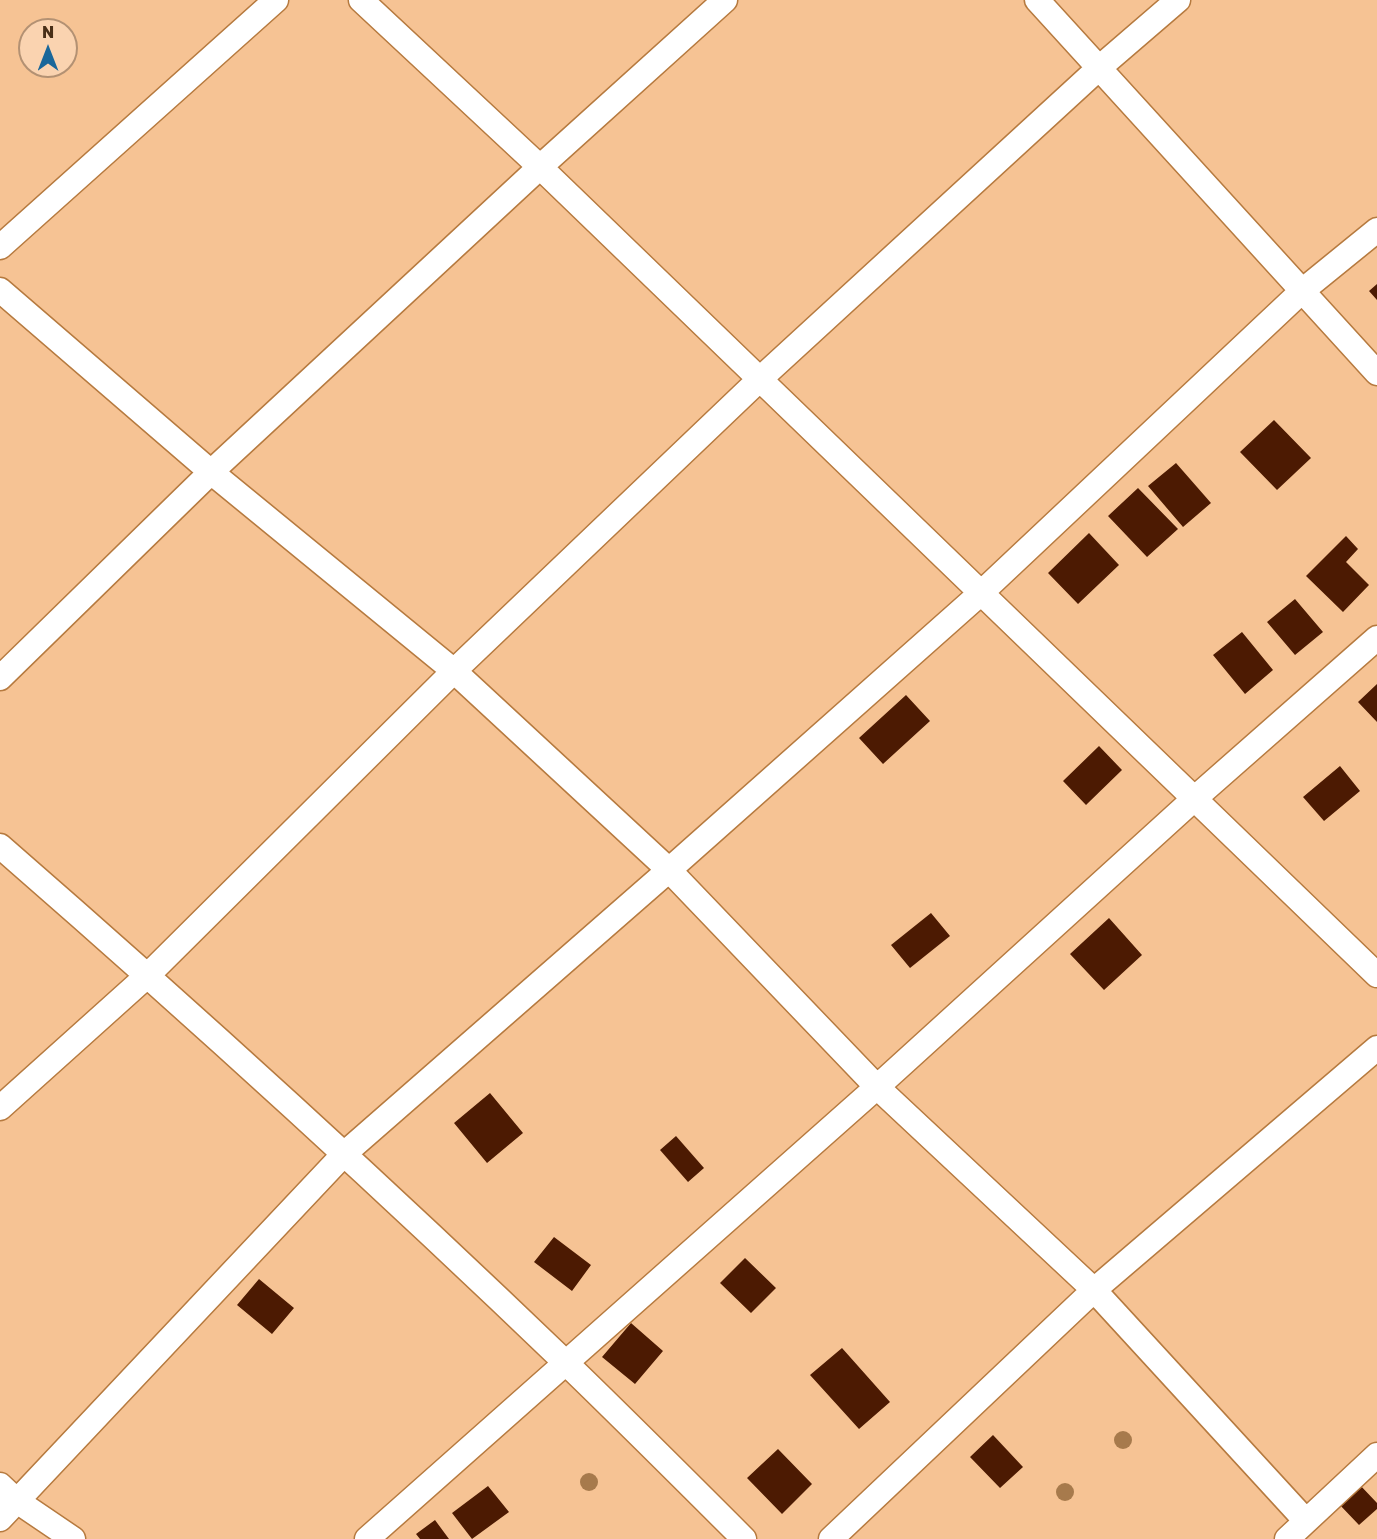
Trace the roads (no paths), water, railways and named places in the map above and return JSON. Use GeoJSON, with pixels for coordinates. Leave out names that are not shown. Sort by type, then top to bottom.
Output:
{"type":"FeatureCollection","features":[{"type":"Feature","properties":{"kind":"street"},"geometry":{"type":"LineString","coordinates":[[0,247],[276,0]]}},
{"type":"Feature","properties":{"kind":"street"},"geometry":{"type":"LineString","coordinates":[[361,0],[540,167],[1377,975]]}},
{"type":"Feature","properties":{"kind":"street"},"geometry":{"type":"LineString","coordinates":[[0,678],[211,472],[540,167],[725,0]]}},
{"type":"Feature","properties":{"kind":"street"},"geometry":{"type":"LineString","coordinates":[[1037,0],[1377,373]]}},
{"type":"Feature","properties":{"kind":"street"},"geometry":{"type":"LineString","coordinates":[[0,1108],[148,975],[454,671],[760,380],[1099,68],[1178,0]]}},
{"type":"Feature","properties":{"kind":"street"},"geometry":{"type":"LineString","coordinates":[[0,1520],[8,1493],[344,1154],[981,593],[1302,291],[1377,230]]}},
{"type":"Feature","properties":{"kind":"street"},"geometry":{"type":"LineString","coordinates":[[0,290],[211,472],[454,671],[669,870],[877,1087],[1094,1290],[1306,1521]]}},
{"type":"Feature","properties":{"kind":"street"},"geometry":{"type":"LineString","coordinates":[[368,1539],[567,1364],[1194,799],[1377,638]]}},
{"type":"Feature","properties":{"kind":"street"},"geometry":{"type":"LineString","coordinates":[[0,846],[148,975],[344,1154],[567,1364],[744,1539]]}},
{"type":"Feature","properties":{"kind":"street"},"geometry":{"type":"LineString","coordinates":[[831,1539],[1094,1290],[1377,1048]]}},
{"type":"Feature","properties":{"kind":"street"},"geometry":{"type":"LineString","coordinates":[[1287,1539],[1377,1455]]}},
{"type":"Feature","properties":{"kind":"street"},"geometry":{"type":"LineString","coordinates":[[8,1493],[73,1539]]}}]}
